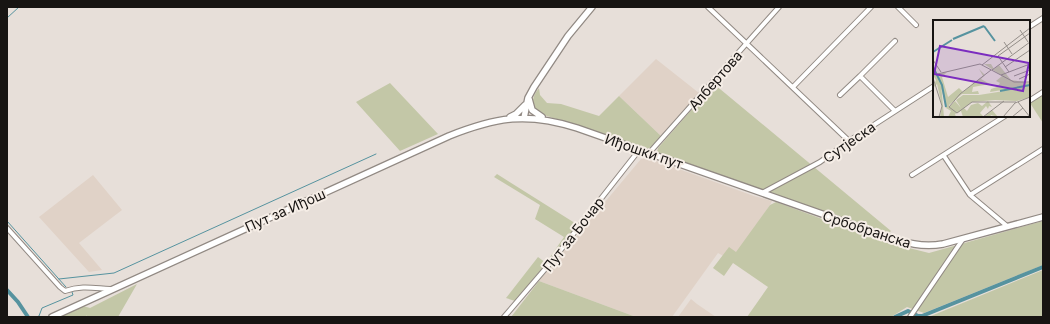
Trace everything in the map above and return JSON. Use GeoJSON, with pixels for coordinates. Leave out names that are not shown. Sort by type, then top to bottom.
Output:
{"type":"FeatureCollection","features":[{"type":"Feature","properties":{"kind":"main road"},"geometry":{"type":"LineString","coordinates":[[524,118],[528,100],[534,87],[568,36],[592,7]]}},
{"type":"Feature","properties":{"kind":"main road"},"geometry":{"type":"LineString","coordinates":[[504,119],[516,114],[528,100]]}},
{"type":"Feature","properties":{"kind":"main road"},"geometry":{"type":"LineString","coordinates":[[528,100],[532,110],[536,114],[546,119]]}},
{"type":"Feature","properties":{"kind":"main road","name":"Иђошки пут"},"geometry":{"type":"LineString","coordinates":[[524,118],[546,119],[577,128],[650,152],[762,193]]}},
{"type":"Feature","properties":{"kind":"main road","name":"Пут за Иђош"},"geometry":{"type":"LineString","coordinates":[[52,317],[257,222],[449,136],[481,124],[504,119],[524,118]]}},
{"type":"Feature","properties":{"kind":"main road","name":"Србобранска"},"geometry":{"type":"LineString","coordinates":[[762,193],[903,242],[920,246],[930,246],[1043,217]]}},
{"type":"Feature","properties":{"kind":"street"},"geometry":{"type":"LineString","coordinates":[[708,7],[849,141]]}},
{"type":"Feature","properties":{"kind":"street","name":"Албертова"},"geometry":{"type":"LineString","coordinates":[[650,152],[779,7]]}},
{"type":"Feature","properties":{"kind":"street"},"geometry":{"type":"LineString","coordinates":[[793,87],[871,7]]}},
{"type":"Feature","properties":{"kind":"street"},"geometry":{"type":"LineString","coordinates":[[898,7],[916,25]]}},
{"type":"Feature","properties":{"kind":"street"},"geometry":{"type":"LineString","coordinates":[[1030,26],[1043,18]]}},
{"type":"Feature","properties":{"kind":"street"},"geometry":{"type":"LineString","coordinates":[[840,95],[895,41]]}},
{"type":"Feature","properties":{"kind":"street"},"geometry":{"type":"LineString","coordinates":[[860,76],[895,111]]}},
{"type":"Feature","properties":{"kind":"street","name":"Сутјеска"},"geometry":{"type":"LineString","coordinates":[[762,193],[820,162],[849,141],[933,87]]}},
{"type":"Feature","properties":{"kind":"street"},"geometry":{"type":"LineString","coordinates":[[1030,100],[1043,92]]}},
{"type":"Feature","properties":{"kind":"street"},"geometry":{"type":"LineString","coordinates":[[912,176],[1004,117]]}},
{"type":"Feature","properties":{"kind":"street","name":"Пут за Бочар"},"geometry":{"type":"LineString","coordinates":[[504,317],[552,261],[640,149]]}},
{"type":"Feature","properties":{"kind":"street"},"geometry":{"type":"LineString","coordinates":[[970,195],[1043,149]]}},
{"type":"Feature","properties":{"kind":"street"},"geometry":{"type":"LineString","coordinates":[[944,156],[959,176],[970,195],[1007,226]]}},
{"type":"Feature","properties":{"kind":"street"},"geometry":{"type":"LineString","coordinates":[[7,228],[65,291],[81,287],[113,290]]}},
{"type":"Feature","properties":{"kind":"street"},"geometry":{"type":"LineString","coordinates":[[910,316],[963,238]]}},
{"type":"Feature","properties":{"kind":"shaded area"},"geometry":{"type":"Polygon","coordinates":[[[656,59],[699,93],[661,136],[619,96],[656,59]]]}},
{"type":"Feature","properties":{"kind":"shaded area"},"geometry":{"type":"Polygon","coordinates":[[[648,158],[772,201],[732,261],[718,253],[672,317],[636,317],[539,281],[641,159],[648,158]]]}},
{"type":"Feature","properties":{"kind":"shaded area"},"geometry":{"type":"Polygon","coordinates":[[[93,175],[122,210],[79,243],[102,270],[89,272],[39,217],[93,175]]]}},
{"type":"Feature","properties":{"kind":"shaded area"},"geometry":{"type":"Polygon","coordinates":[[[691,299],[697,304],[716,317],[678,317],[691,299]]]}},
{"type":"Feature","properties":{"kind":"green space"},"geometry":{"type":"Polygon","coordinates":[[[390,83],[438,134],[400,151],[356,102],[390,83]]]}},
{"type":"Feature","properties":{"kind":"green space"},"geometry":{"type":"Polygon","coordinates":[[[714,84],[891,231],[888,234],[884,234],[657,152],[658,148],[714,84]]]}},
{"type":"Feature","properties":{"kind":"green space"},"geometry":{"type":"Polygon","coordinates":[[[539,88],[540,95],[547,103],[561,104],[599,116],[619,96],[661,136],[658,141],[648,149],[541,114],[533,107],[534,97],[539,88]]]}},
{"type":"Feature","properties":{"kind":"green space"},"geometry":{"type":"Polygon","coordinates":[[[1043,95],[1043,123],[1030,103],[1043,95]]]}},
{"type":"Feature","properties":{"kind":"green space"},"geometry":{"type":"Polygon","coordinates":[[[497,174],[578,225],[515,301],[506,298],[538,257],[546,263],[564,237],[535,219],[540,205],[494,177],[497,174]]]}},
{"type":"Feature","properties":{"kind":"green space"},"geometry":{"type":"Polygon","coordinates":[[[776,202],[885,242],[929,253],[1043,221],[1043,265],[924,313],[907,307],[891,317],[747,317],[768,287],[733,263],[724,276],[713,268],[729,247],[736,252],[770,205],[776,202]]]}},
{"type":"Feature","properties":{"kind":"green space"},"geometry":{"type":"Polygon","coordinates":[[[1043,270],[1043,317],[931,316],[1043,270]]]}},
{"type":"Feature","properties":{"kind":"green space"},"geometry":{"type":"Polygon","coordinates":[[[539,281],[636,317],[511,317],[539,281]]]}},
{"type":"Feature","properties":{"kind":"green space"},"geometry":{"type":"Polygon","coordinates":[[[137,284],[118,317],[87,317],[86,315],[86,317],[59,317],[83,306],[90,308],[137,284]]]}},
{"type":"Feature","properties":{"kind":"waterway"},"geometry":{"type":"LineString","coordinates":[[7,18],[19,7]]}},
{"type":"Feature","properties":{"kind":"waterway"},"geometry":{"type":"LineString","coordinates":[[59,279],[114,273],[376,154]]}},
{"type":"Feature","properties":{"kind":"waterway"},"geometry":{"type":"LineString","coordinates":[[7,221],[66,287]]}},
{"type":"Feature","properties":{"kind":"waterway"},"geometry":{"type":"LineString","coordinates":[[895,317],[908,311],[918,316],[922,316],[1043,267]]}},
{"type":"Feature","properties":{"kind":"waterway"},"geometry":{"type":"LineString","coordinates":[[7,290],[18,302],[28,317]]}},
{"type":"Feature","properties":{"kind":"waterway"},"geometry":{"type":"LineString","coordinates":[[37,317],[39,316],[42,308],[73,295],[72,292]]}}]}
